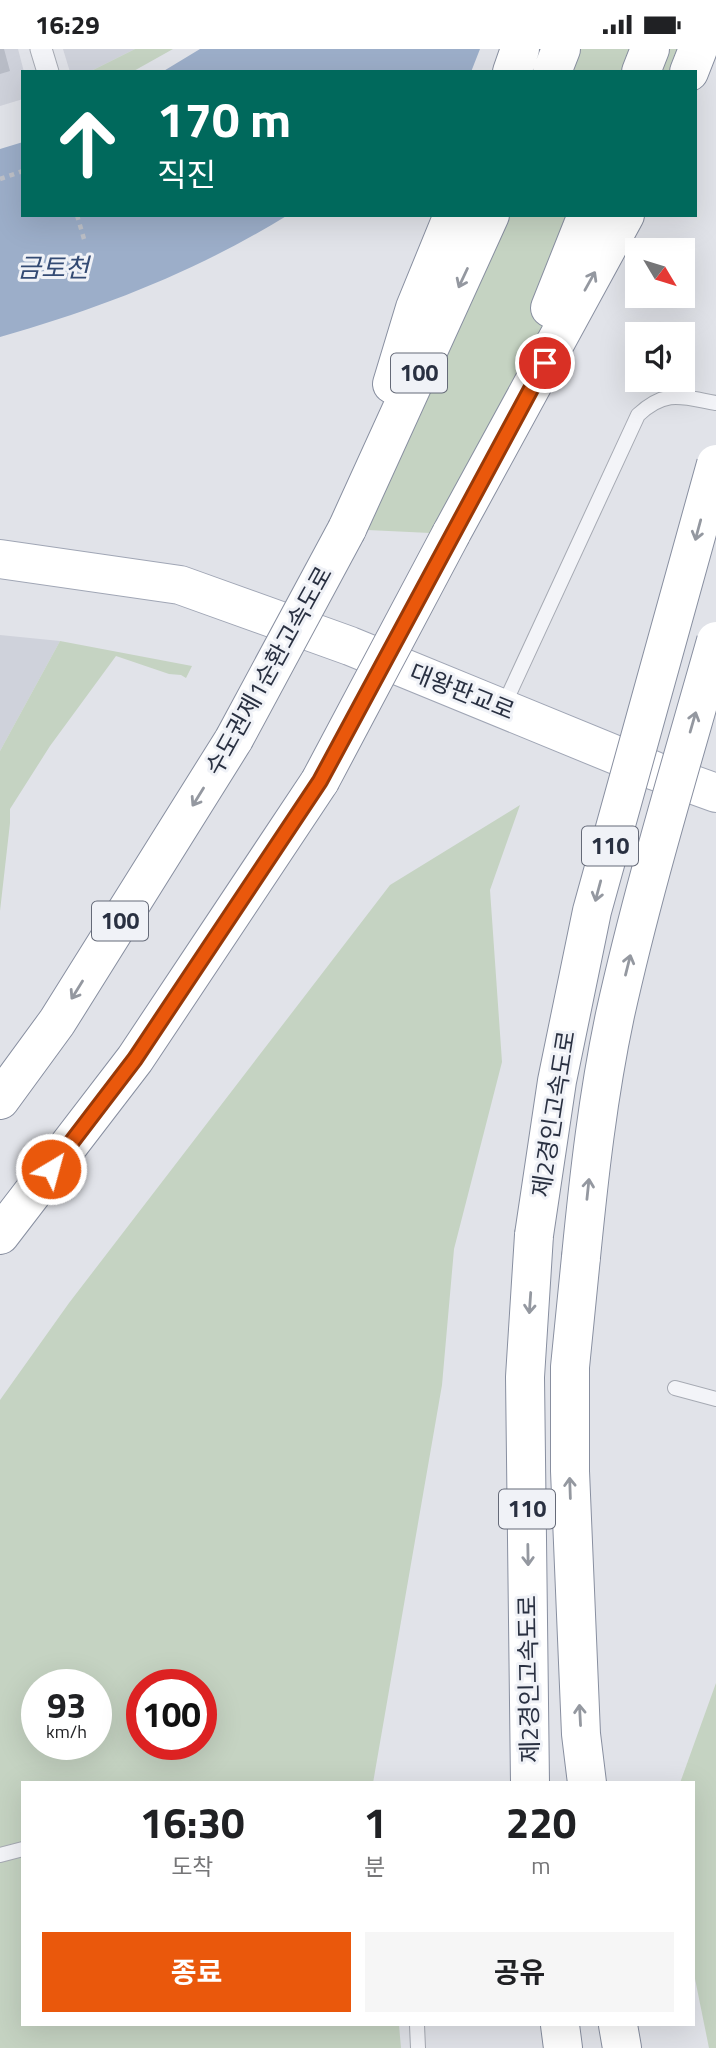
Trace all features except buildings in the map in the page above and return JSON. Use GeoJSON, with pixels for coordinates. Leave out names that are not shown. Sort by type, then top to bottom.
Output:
{"type":"FeatureCollection","features":[{"type":"Feature","properties":{"kind":"main road"},"geometry":{"type":"LineString","coordinates":[[513,70],[520,49]]}},
{"type":"Feature","properties":{"kind":"main road"},"geometry":{"type":"LineString","coordinates":[[553,70],[561,49]]}},
{"type":"Feature","properties":{"kind":"main road"},"geometry":{"type":"LineString","coordinates":[[642,70],[650,49]]}},
{"type":"Feature","properties":{"kind":"main road"},"geometry":{"type":"LineString","coordinates":[[690,70],[698,49]]}},
{"type":"Feature","properties":{"kind":"main road"},"geometry":{"type":"LineString","coordinates":[[346,530],[415,308],[452,217]]}},
{"type":"Feature","properties":{"kind":"main road","name":"수도권제1순환고속도로"},"geometry":{"type":"LineString","coordinates":[[0,1100],[57,1022],[234,739],[346,530],[489,217]]}},
{"type":"Feature","properties":{"kind":"main road"},"geometry":{"type":"LineString","coordinates":[[451,534],[586,217]]}},
{"type":"Feature","properties":{"kind":"main road"},"geometry":{"type":"LineString","coordinates":[[0,1235],[135,1059],[320,781],[624,217]]}},
{"type":"Feature","properties":{"kind":"main road","name":"제2경인고속도로"},"geometry":{"type":"LineString","coordinates":[[530,1781],[525,1377],[534,1235],[557,1081],[592,911],[716,464]]}},
{"type":"Feature","properties":{"kind":"main road","name":"대왕판교로"},"geometry":{"type":"LineString","coordinates":[[0,559],[180,586],[350,646],[655,771],[716,793]]}},
{"type":"Feature","properties":{"kind":"main road","name":"제2경인고속도로"},"geometry":{"type":"LineString","coordinates":[[587,1781],[581,1734],[570,1471],[570,1367],[582,1257],[599,1108],[615,1016],[649,878],[716,641]]}},
{"type":"Feature","properties":{"kind":"main road"},"geometry":{"type":"LineString","coordinates":[[560,2026],[563,2048]]}},
{"type":"Feature","properties":{"kind":"main road"},"geometry":{"type":"LineString","coordinates":[[618,2026],[622,2048]]}},
{"type":"Feature","properties":{"kind":"street"},"geometry":{"type":"LineString","coordinates":[[41,49],[46,70]]}},
{"type":"Feature","properties":{"kind":"lane"},"geometry":{"type":"LineString","coordinates":[[503,708],[638,415],[650,404],[665,397],[716,403]]}},
{"type":"Feature","properties":{"kind":"lane"},"geometry":{"type":"LineString","coordinates":[[675,1388],[716,1399]]}},
{"type":"Feature","properties":{"kind":"lane"},"geometry":{"type":"LineString","coordinates":[[0,1855],[21,1850]]}},
{"type":"Feature","properties":{"kind":"lane"},"geometry":{"type":"LineString","coordinates":[[417,2026],[418,2048]]}},
{"type":"Feature","properties":{"kind":"path"},"geometry":{"type":"LineString","coordinates":[[0,179],[21,172]]}},
{"type":"Feature","properties":{"kind":"path"},"geometry":{"type":"LineString","coordinates":[[78,217],[84,239]]}},
{"type":"Feature","properties":{"kind":"shaded area"},"geometry":{"type":"Polygon","coordinates":[[[0,49],[18,49],[23,70],[21,70],[21,100],[0,106],[0,49]]]}},
{"type":"Feature","properties":{"kind":"shaded area"},"geometry":{"type":"Polygon","coordinates":[[[63,49],[135,49],[93,70],[69,70],[63,49]]]}},
{"type":"Feature","properties":{"kind":"shaded area"},"geometry":{"type":"Polygon","coordinates":[[[0,635],[60,641],[0,751],[0,635]]]}},
{"type":"Feature","properties":{"kind":"green space"},"geometry":{"type":"Polygon","coordinates":[[[135,49],[173,49],[136,70],[93,70],[135,49]]]}},
{"type":"Feature","properties":{"kind":"green space"},"geometry":{"type":"Polygon","coordinates":[[[520,49],[698,49],[690,70],[513,70],[520,49]]]}},
{"type":"Feature","properties":{"kind":"green space"},"geometry":{"type":"Polygon","coordinates":[[[452,217],[624,217],[451,534],[347,529],[452,217]]]}},
{"type":"Feature","properties":{"kind":"green space"},"geometry":{"type":"Polygon","coordinates":[[[60,641],[192,666],[186,678],[116,656],[50,746],[10,809],[0,911],[0,751],[60,641]]]}},
{"type":"Feature","properties":{"kind":"green space"},"geometry":{"type":"Polygon","coordinates":[[[520,805],[490,890],[502,1062],[454,1249],[442,1385],[373,1781],[21,1781],[21,2026],[399,2026],[401,2048],[0,2048],[0,1400],[69,1303],[390,885],[520,805]]]}},
{"type":"Feature","properties":{"kind":"green space"},"geometry":{"type":"Polygon","coordinates":[[[716,1683],[716,2048],[709,2048],[695,1979],[695,1781],[681,1781],[716,1683]]]}},
{"type":"Feature","properties":{"kind":"water"},"geometry":{"type":"Polygon","coordinates":[[[200,49],[480,49],[472,70],[165,70],[200,49]]]}},
{"type":"Feature","properties":{"kind":"water","name":"금토천"},"geometry":{"type":"Polygon","coordinates":[[[21,143],[21,217],[284,217],[218,254],[148,286],[0,337],[0,149],[21,143]]]}},
{"type":"Feature","properties":{"kind":"route"},"geometry":{"type":"LineString","coordinates":[[51,1169],[135,1059],[320,781],[545,363]]}}]}
